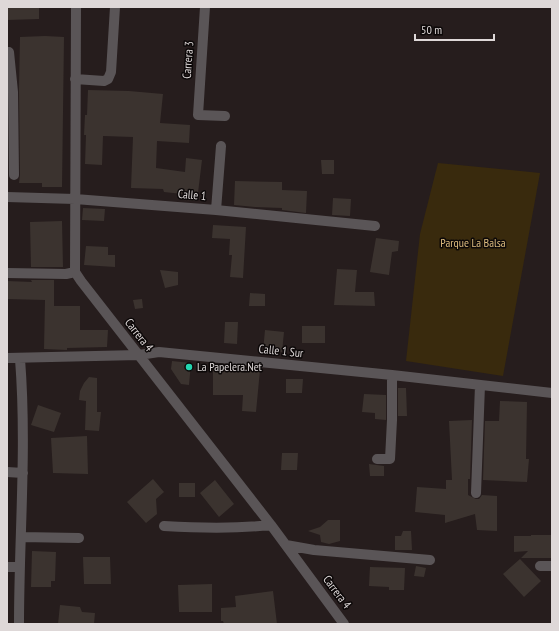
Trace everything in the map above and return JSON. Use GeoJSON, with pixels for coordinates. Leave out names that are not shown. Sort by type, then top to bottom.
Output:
{"type":"FeatureCollection","features":[{"type":"Feature","properties":{"kind":"street"},"geometry":{"type":"LineString","coordinates":[[7,273],[66,274],[75,272],[76,7]]}},
{"type":"Feature","properties":{"kind":"street"},"geometry":{"type":"LineString","coordinates":[[75,79],[104,81],[108,79],[111,72],[115,7]]}},
{"type":"Feature","properties":{"kind":"street","name":"Carrera 3"},"geometry":{"type":"LineString","coordinates":[[205,7],[198,115],[225,116]]}},
{"type":"Feature","properties":{"kind":"street"},"geometry":{"type":"LineString","coordinates":[[9,52],[14,175]]}},
{"type":"Feature","properties":{"kind":"street"},"geometry":{"type":"LineString","coordinates":[[216,210],[221,146]]}},
{"type":"Feature","properties":{"kind":"street","name":"Calle 1"},"geometry":{"type":"LineString","coordinates":[[7,197],[75,199],[216,210],[375,226]]}},
{"type":"Feature","properties":{"kind":"street","name":"Carrera 4"},"geometry":{"type":"LineString","coordinates":[[75,272],[80,281],[271,525],[344,624]]}},
{"type":"Feature","properties":{"kind":"street","name":"Calle 1 Sur"},"geometry":{"type":"LineString","coordinates":[[7,358],[139,355],[159,352],[392,375],[552,393]]}},
{"type":"Feature","properties":{"kind":"street"},"geometry":{"type":"LineString","coordinates":[[19,624],[19,567],[23,472],[22,381],[20,358]]}},
{"type":"Feature","properties":{"kind":"street"},"geometry":{"type":"LineString","coordinates":[[377,459],[390,459],[392,375]]}},
{"type":"Feature","properties":{"kind":"street"},"geometry":{"type":"LineString","coordinates":[[476,493],[480,385]]}},
{"type":"Feature","properties":{"kind":"street"},"geometry":{"type":"LineString","coordinates":[[7,472],[23,472]]}},
{"type":"Feature","properties":{"kind":"street"},"geometry":{"type":"LineString","coordinates":[[164,526],[193,528],[271,525]]}},
{"type":"Feature","properties":{"kind":"street"},"geometry":{"type":"LineString","coordinates":[[21,536],[79,538]]}},
{"type":"Feature","properties":{"kind":"street"},"geometry":{"type":"LineString","coordinates":[[286,545],[314,550],[430,560]]}},
{"type":"Feature","properties":{"kind":"street"},"geometry":{"type":"LineString","coordinates":[[7,566],[19,567]]}},
{"type":"Feature","properties":{"kind":"street"},"geometry":{"type":"LineString","coordinates":[[540,566],[552,566]]}},
{"type":"Feature","properties":{"kind":"green space","name":"Parque La Balsa"},"geometry":{"type":"Polygon","coordinates":[[[438,163],[540,173],[503,376],[406,361],[420,234],[438,163]]]}},
{"type":"Feature","properties":{"kind":"building"},"geometry":{"type":"Polygon","coordinates":[[[7,7],[39,7],[39,19],[7,20],[7,7]]]}},
{"type":"Feature","properties":{"kind":"building"},"geometry":{"type":"Polygon","coordinates":[[[20,37],[64,37],[62,187],[42,187],[42,183],[19,183],[20,37]]]}},
{"type":"Feature","properties":{"kind":"building"},"geometry":{"type":"Polygon","coordinates":[[[88,90],[163,94],[160,123],[190,125],[189,143],[157,141],[156,168],[185,172],[186,158],[202,160],[197,201],[183,200],[183,194],[164,192],[163,189],[131,188],[133,137],[103,136],[102,165],[85,164],[86,135],[84,135],[85,115],[87,115],[88,90]]]}},
{"type":"Feature","properties":{"kind":"building"},"geometry":{"type":"Polygon","coordinates":[[[321,160],[334,160],[334,174],[322,174],[321,160]]]}},
{"type":"Feature","properties":{"kind":"building"},"geometry":{"type":"Polygon","coordinates":[[[235,181],[282,182],[282,190],[307,191],[306,213],[282,210],[282,208],[234,205],[235,181]]]}},
{"type":"Feature","properties":{"kind":"building"},"geometry":{"type":"Polygon","coordinates":[[[333,198],[351,199],[350,216],[332,215],[333,198]]]}},
{"type":"Feature","properties":{"kind":"building"},"geometry":{"type":"Polygon","coordinates":[[[83,208],[105,209],[104,221],[82,220],[83,208]]]}},
{"type":"Feature","properties":{"kind":"building"},"geometry":{"type":"Polygon","coordinates":[[[62,221],[63,267],[31,267],[30,222],[62,221]]]}},
{"type":"Feature","properties":{"kind":"building"},"geometry":{"type":"Polygon","coordinates":[[[213,225],[246,227],[243,278],[230,277],[232,255],[229,255],[230,239],[212,238],[213,225]]]}},
{"type":"Feature","properties":{"kind":"building"},"geometry":{"type":"Polygon","coordinates":[[[376,238],[399,241],[398,251],[392,252],[389,275],[370,272],[376,238]]]}},
{"type":"Feature","properties":{"kind":"building"},"geometry":{"type":"Polygon","coordinates":[[[86,246],[108,247],[108,255],[115,255],[115,267],[84,265],[86,246]]]}},
{"type":"Feature","properties":{"kind":"building"},"geometry":{"type":"Polygon","coordinates":[[[337,269],[357,270],[355,292],[374,292],[375,306],[334,305],[337,269]]]}},
{"type":"Feature","properties":{"kind":"building"},"geometry":{"type":"Polygon","coordinates":[[[160,270],[178,272],[178,285],[165,288],[160,270]]]}},
{"type":"Feature","properties":{"kind":"building"},"geometry":{"type":"Polygon","coordinates":[[[31,280],[54,280],[54,306],[80,306],[80,330],[108,330],[107,347],[67,348],[67,350],[44,349],[45,300],[7,299],[7,281],[32,282],[31,280]]]}},
{"type":"Feature","properties":{"kind":"building"},"geometry":{"type":"Polygon","coordinates":[[[250,293],[265,294],[265,306],[249,306],[250,293]]]}},
{"type":"Feature","properties":{"kind":"building"},"geometry":{"type":"Polygon","coordinates":[[[142,299],[143,308],[135,309],[133,300],[142,299]]]}},
{"type":"Feature","properties":{"kind":"building"},"geometry":{"type":"Polygon","coordinates":[[[225,322],[238,322],[237,344],[224,343],[225,322]]]}},
{"type":"Feature","properties":{"kind":"building"},"geometry":{"type":"Polygon","coordinates":[[[302,326],[325,326],[325,343],[302,343],[302,326]]]}},
{"type":"Feature","properties":{"kind":"building"},"geometry":{"type":"Polygon","coordinates":[[[265,330],[284,332],[282,352],[263,351],[265,330]]]}},
{"type":"Feature","properties":{"kind":"building"},"geometry":{"type":"Polygon","coordinates":[[[172,361],[191,363],[189,385],[181,384],[171,369],[172,361]]]}},
{"type":"Feature","properties":{"kind":"building"},"geometry":{"type":"Polygon","coordinates":[[[213,366],[233,366],[233,368],[260,370],[256,412],[242,411],[243,395],[213,395],[213,366]]]}},
{"type":"Feature","properties":{"kind":"building"},"geometry":{"type":"Polygon","coordinates":[[[89,377],[97,378],[97,412],[101,412],[99,431],[85,430],[86,401],[79,400],[80,391],[89,377]]]}},
{"type":"Feature","properties":{"kind":"building"},"geometry":{"type":"Polygon","coordinates":[[[286,379],[303,379],[302,393],[286,393],[286,379]]]}},
{"type":"Feature","properties":{"kind":"building"},"geometry":{"type":"Polygon","coordinates":[[[398,388],[406,388],[407,416],[398,416],[398,388]]]}},
{"type":"Feature","properties":{"kind":"building"},"geometry":{"type":"Polygon","coordinates":[[[364,394],[386,395],[386,420],[375,419],[375,413],[362,412],[364,394]]]}},
{"type":"Feature","properties":{"kind":"building"},"geometry":{"type":"Polygon","coordinates":[[[500,401],[527,402],[526,459],[529,459],[527,482],[483,480],[485,421],[499,421],[500,401]]]}},
{"type":"Feature","properties":{"kind":"building"},"geometry":{"type":"Polygon","coordinates":[[[38,405],[61,413],[54,432],[31,425],[38,405]]]}},
{"type":"Feature","properties":{"kind":"building"},"geometry":{"type":"Polygon","coordinates":[[[472,420],[468,495],[476,499],[479,499],[482,495],[497,496],[497,531],[477,530],[475,514],[445,523],[445,515],[415,512],[417,487],[446,489],[446,480],[452,480],[449,421],[472,420]]]}},
{"type":"Feature","properties":{"kind":"building"},"geometry":{"type":"Polygon","coordinates":[[[87,436],[88,474],[53,473],[51,438],[87,436]]]}},
{"type":"Feature","properties":{"kind":"building"},"geometry":{"type":"Polygon","coordinates":[[[282,453],[298,453],[297,470],[281,470],[282,453]]]}},
{"type":"Feature","properties":{"kind":"building"},"geometry":{"type":"Polygon","coordinates":[[[369,464],[384,466],[384,476],[370,476],[369,464]]]}},
{"type":"Feature","properties":{"kind":"building"},"geometry":{"type":"Polygon","coordinates":[[[153,479],[164,492],[156,499],[157,514],[146,523],[127,502],[153,479]]]}},
{"type":"Feature","properties":{"kind":"building"},"geometry":{"type":"Polygon","coordinates":[[[215,480],[234,504],[219,517],[200,493],[215,480]]]}},
{"type":"Feature","properties":{"kind":"building"},"geometry":{"type":"Polygon","coordinates":[[[179,483],[195,483],[195,497],[179,497],[179,483]]]}},
{"type":"Feature","properties":{"kind":"building"},"geometry":{"type":"Polygon","coordinates":[[[328,520],[340,520],[340,541],[329,544],[321,542],[320,535],[308,531],[320,527],[328,520]]]}},
{"type":"Feature","properties":{"kind":"building"},"geometry":{"type":"Polygon","coordinates":[[[403,531],[411,531],[412,550],[395,550],[395,536],[401,536],[403,531]]]}},
{"type":"Feature","properties":{"kind":"building"},"geometry":{"type":"Polygon","coordinates":[[[552,535],[552,558],[521,558],[528,551],[514,552],[514,536],[552,535]]]}},
{"type":"Feature","properties":{"kind":"building"},"geometry":{"type":"Polygon","coordinates":[[[32,551],[56,552],[55,581],[51,581],[51,587],[31,587],[32,551]]]}},
{"type":"Feature","properties":{"kind":"building"},"geometry":{"type":"Polygon","coordinates":[[[83,557],[110,557],[111,584],[84,584],[83,557]]]}},
{"type":"Feature","properties":{"kind":"building"},"geometry":{"type":"Polygon","coordinates":[[[520,559],[541,581],[524,597],[503,574],[520,559]]]}},
{"type":"Feature","properties":{"kind":"building"},"geometry":{"type":"Polygon","coordinates":[[[416,566],[426,568],[424,577],[414,576],[416,566]]]}},
{"type":"Feature","properties":{"kind":"building"},"geometry":{"type":"Polygon","coordinates":[[[370,567],[405,568],[404,590],[389,590],[389,587],[369,586],[370,567]]]}},
{"type":"Feature","properties":{"kind":"building"},"geometry":{"type":"Polygon","coordinates":[[[212,584],[212,612],[179,612],[178,585],[212,584]]]}},
{"type":"Feature","properties":{"kind":"building"},"geometry":{"type":"Polygon","coordinates":[[[273,591],[277,624],[224,624],[223,621],[221,621],[221,608],[236,607],[235,596],[273,591]]]}},
{"type":"Feature","properties":{"kind":"building"},"geometry":{"type":"Polygon","coordinates":[[[60,605],[80,607],[82,612],[95,613],[94,624],[58,624],[60,605]]]}},
{"type":"Feature","properties":{"kind":"place","name":"La Papelera.Net"},"geometry":{"type":"Point","coordinates":[189,367]}}]}
